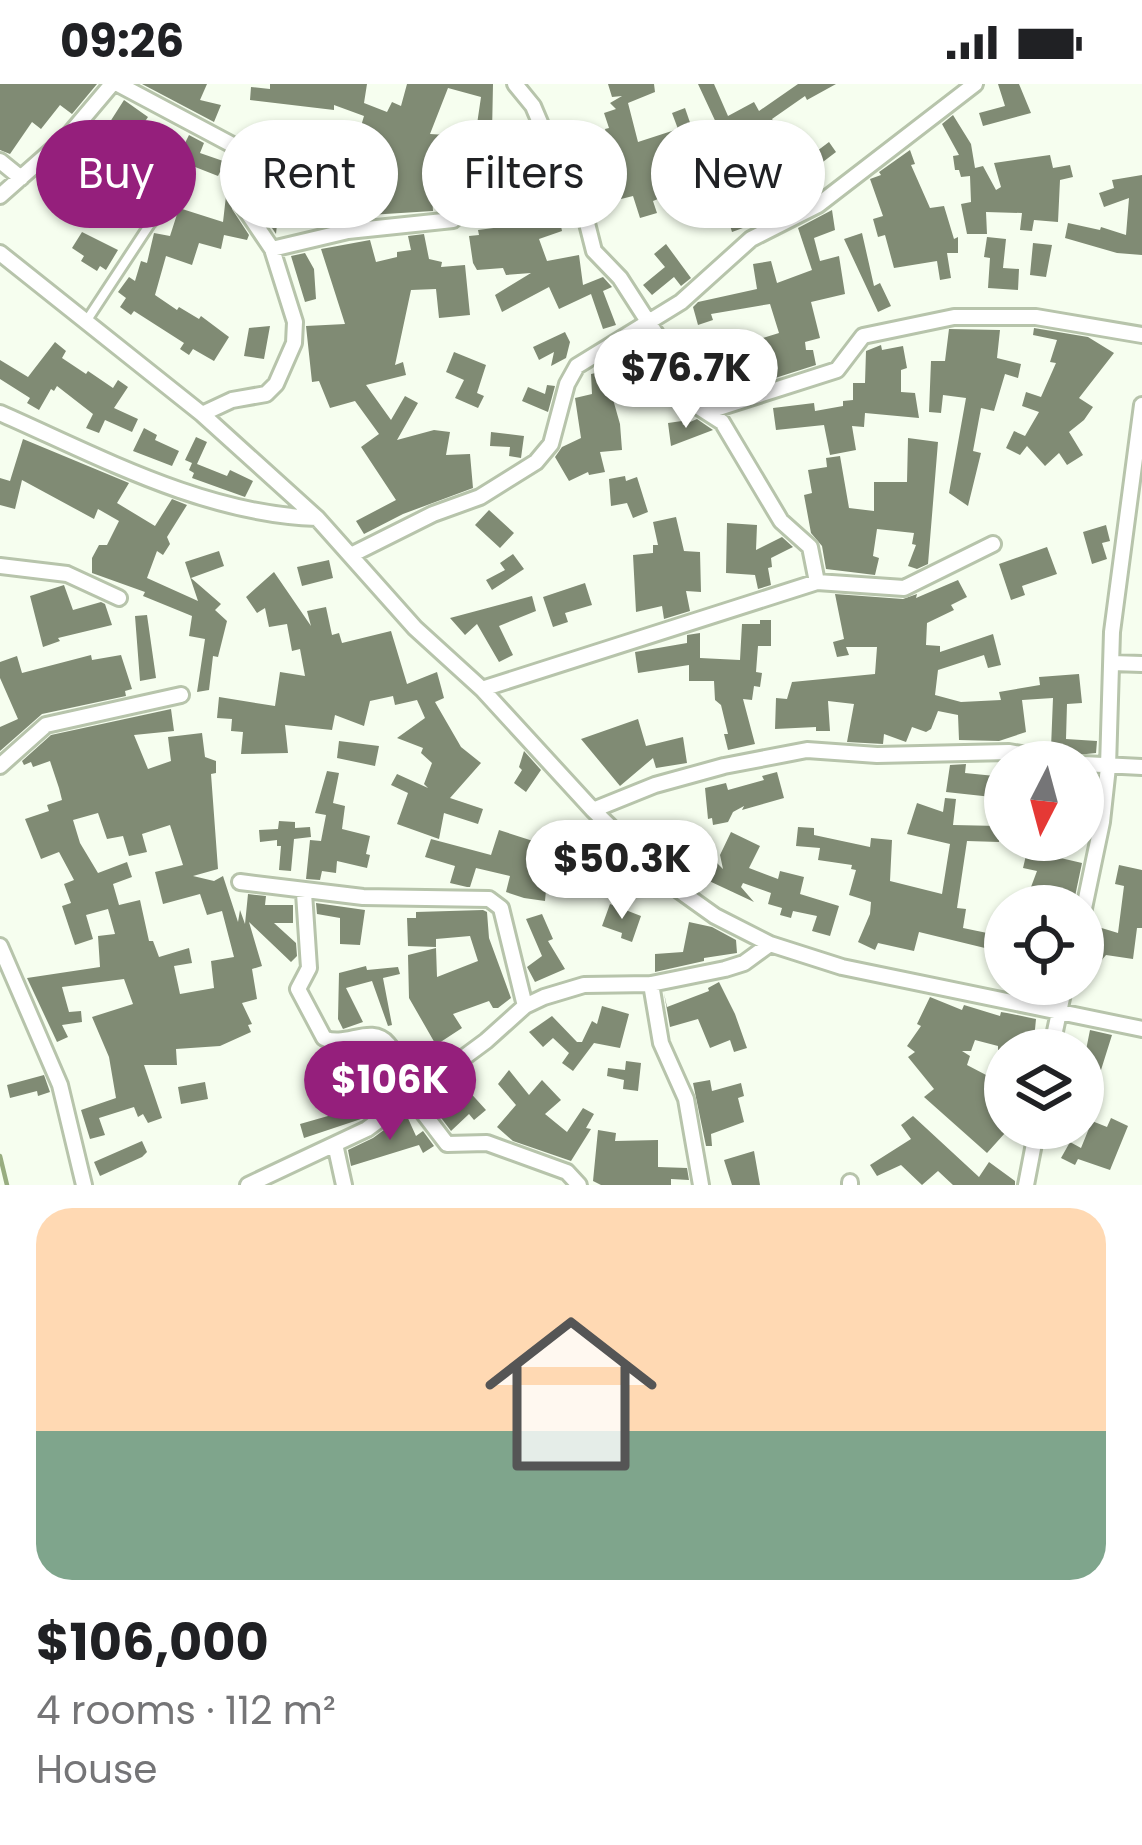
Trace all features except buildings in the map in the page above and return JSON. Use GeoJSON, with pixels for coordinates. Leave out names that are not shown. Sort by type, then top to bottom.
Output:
{"type":"FeatureCollection","features":[{"type":"Feature","properties":{"kind":"street"},"geometry":{"type":"LineString","coordinates":[[0,196],[68,136],[115,84],[240,149],[241,203],[272,249],[295,322],[294,343],[276,384],[266,394],[232,400],[202,414]]}},
{"type":"Feature","properties":{"kind":"street"},"geometry":{"type":"LineString","coordinates":[[515,84],[578,184],[594,251],[620,278],[649,322],[683,397],[722,422],[781,521],[810,548],[817,582]]}},
{"type":"Feature","properties":{"kind":"street"},"geometry":{"type":"LineString","coordinates":[[351,555],[433,514],[480,497],[536,462],[551,444],[567,384],[577,366],[681,302],[735,251],[818,206],[975,84]]}},
{"type":"Feature","properties":{"kind":"street"},"geometry":{"type":"LineString","coordinates":[[0,161],[21,178]]}},
{"type":"Feature","properties":{"kind":"street"},"geometry":{"type":"LineString","coordinates":[[272,249],[348,231],[422,223]]}},
{"type":"Feature","properties":{"kind":"street"},"geometry":{"type":"LineString","coordinates":[[1,258],[202,414],[317,518],[415,628],[482,689],[592,810],[666,880],[715,916],[770,944],[842,967],[1142,1029]]}},
{"type":"Feature","properties":{"kind":"street"},"geometry":{"type":"LineString","coordinates":[[709,411],[837,370],[863,336],[954,317],[1036,317],[1142,335]]}},
{"type":"Feature","properties":{"kind":"street"},"geometry":{"type":"LineString","coordinates":[[1089,885],[1102,822],[1112,632],[1134,516],[1142,405]]}},
{"type":"Feature","properties":{"kind":"street"},"geometry":{"type":"LineString","coordinates":[[0,413],[194,496],[255,513],[317,518]]}},
{"type":"Feature","properties":{"kind":"street"},"geometry":{"type":"LineString","coordinates":[[482,689],[817,582],[904,588],[993,544]]}},
{"type":"Feature","properties":{"kind":"street"},"geometry":{"type":"LineString","coordinates":[[0,566],[67,574],[119,598]]}},
{"type":"Feature","properties":{"kind":"street"},"geometry":{"type":"LineString","coordinates":[[1112,663],[1142,664]]}},
{"type":"Feature","properties":{"kind":"street"},"geometry":{"type":"LineString","coordinates":[[0,766],[46,725],[181,695]]}},
{"type":"Feature","properties":{"kind":"street"},"geometry":{"type":"LineString","coordinates":[[592,810],[655,785],[724,766],[807,751],[984,752]]}},
{"type":"Feature","properties":{"kind":"street"},"geometry":{"type":"LineString","coordinates":[[1104,767],[1142,767]]}},
{"type":"Feature","properties":{"kind":"street"},"geometry":{"type":"LineString","coordinates":[[240,882],[304,892],[489,899],[501,908],[525,1006]]}},
{"type":"Feature","properties":{"kind":"street"},"geometry":{"type":"LineString","coordinates":[[304,892],[309,968],[298,988],[325,1038],[338,1043],[372,1034],[384,1039],[414,1097],[447,1144],[487,1143],[567,1172],[579,1185]]}},
{"type":"Feature","properties":{"kind":"street"},"geometry":{"type":"LineString","coordinates":[[248,1185],[367,1129],[414,1097],[525,1006],[584,985],[651,984],[725,969],[744,963],[770,944]]}},
{"type":"Feature","properties":{"kind":"street"},"geometry":{"type":"LineString","coordinates":[[0,946],[60,1085],[84,1185]]}},
{"type":"Feature","properties":{"kind":"street"},"geometry":{"type":"LineString","coordinates":[[651,984],[661,1043],[686,1099],[701,1185]]}},
{"type":"Feature","properties":{"kind":"street"},"geometry":{"type":"LineString","coordinates":[[1055,1029],[1059,1005]]}},
{"type":"Feature","properties":{"kind":"street"},"geometry":{"type":"LineString","coordinates":[[335,1144],[344,1185]]}},
{"type":"Feature","properties":{"kind":"street"},"geometry":{"type":"LineString","coordinates":[[1026,1185],[1032,1149]]}},
{"type":"Feature","properties":{"kind":"lane"},"geometry":{"type":"LineString","coordinates":[[86,322],[147,228]]}},
{"type":"Feature","properties":{"kind":"waterway"},"geometry":{"type":"LineString","coordinates":[[0,1156],[7,1185]]}}]}
